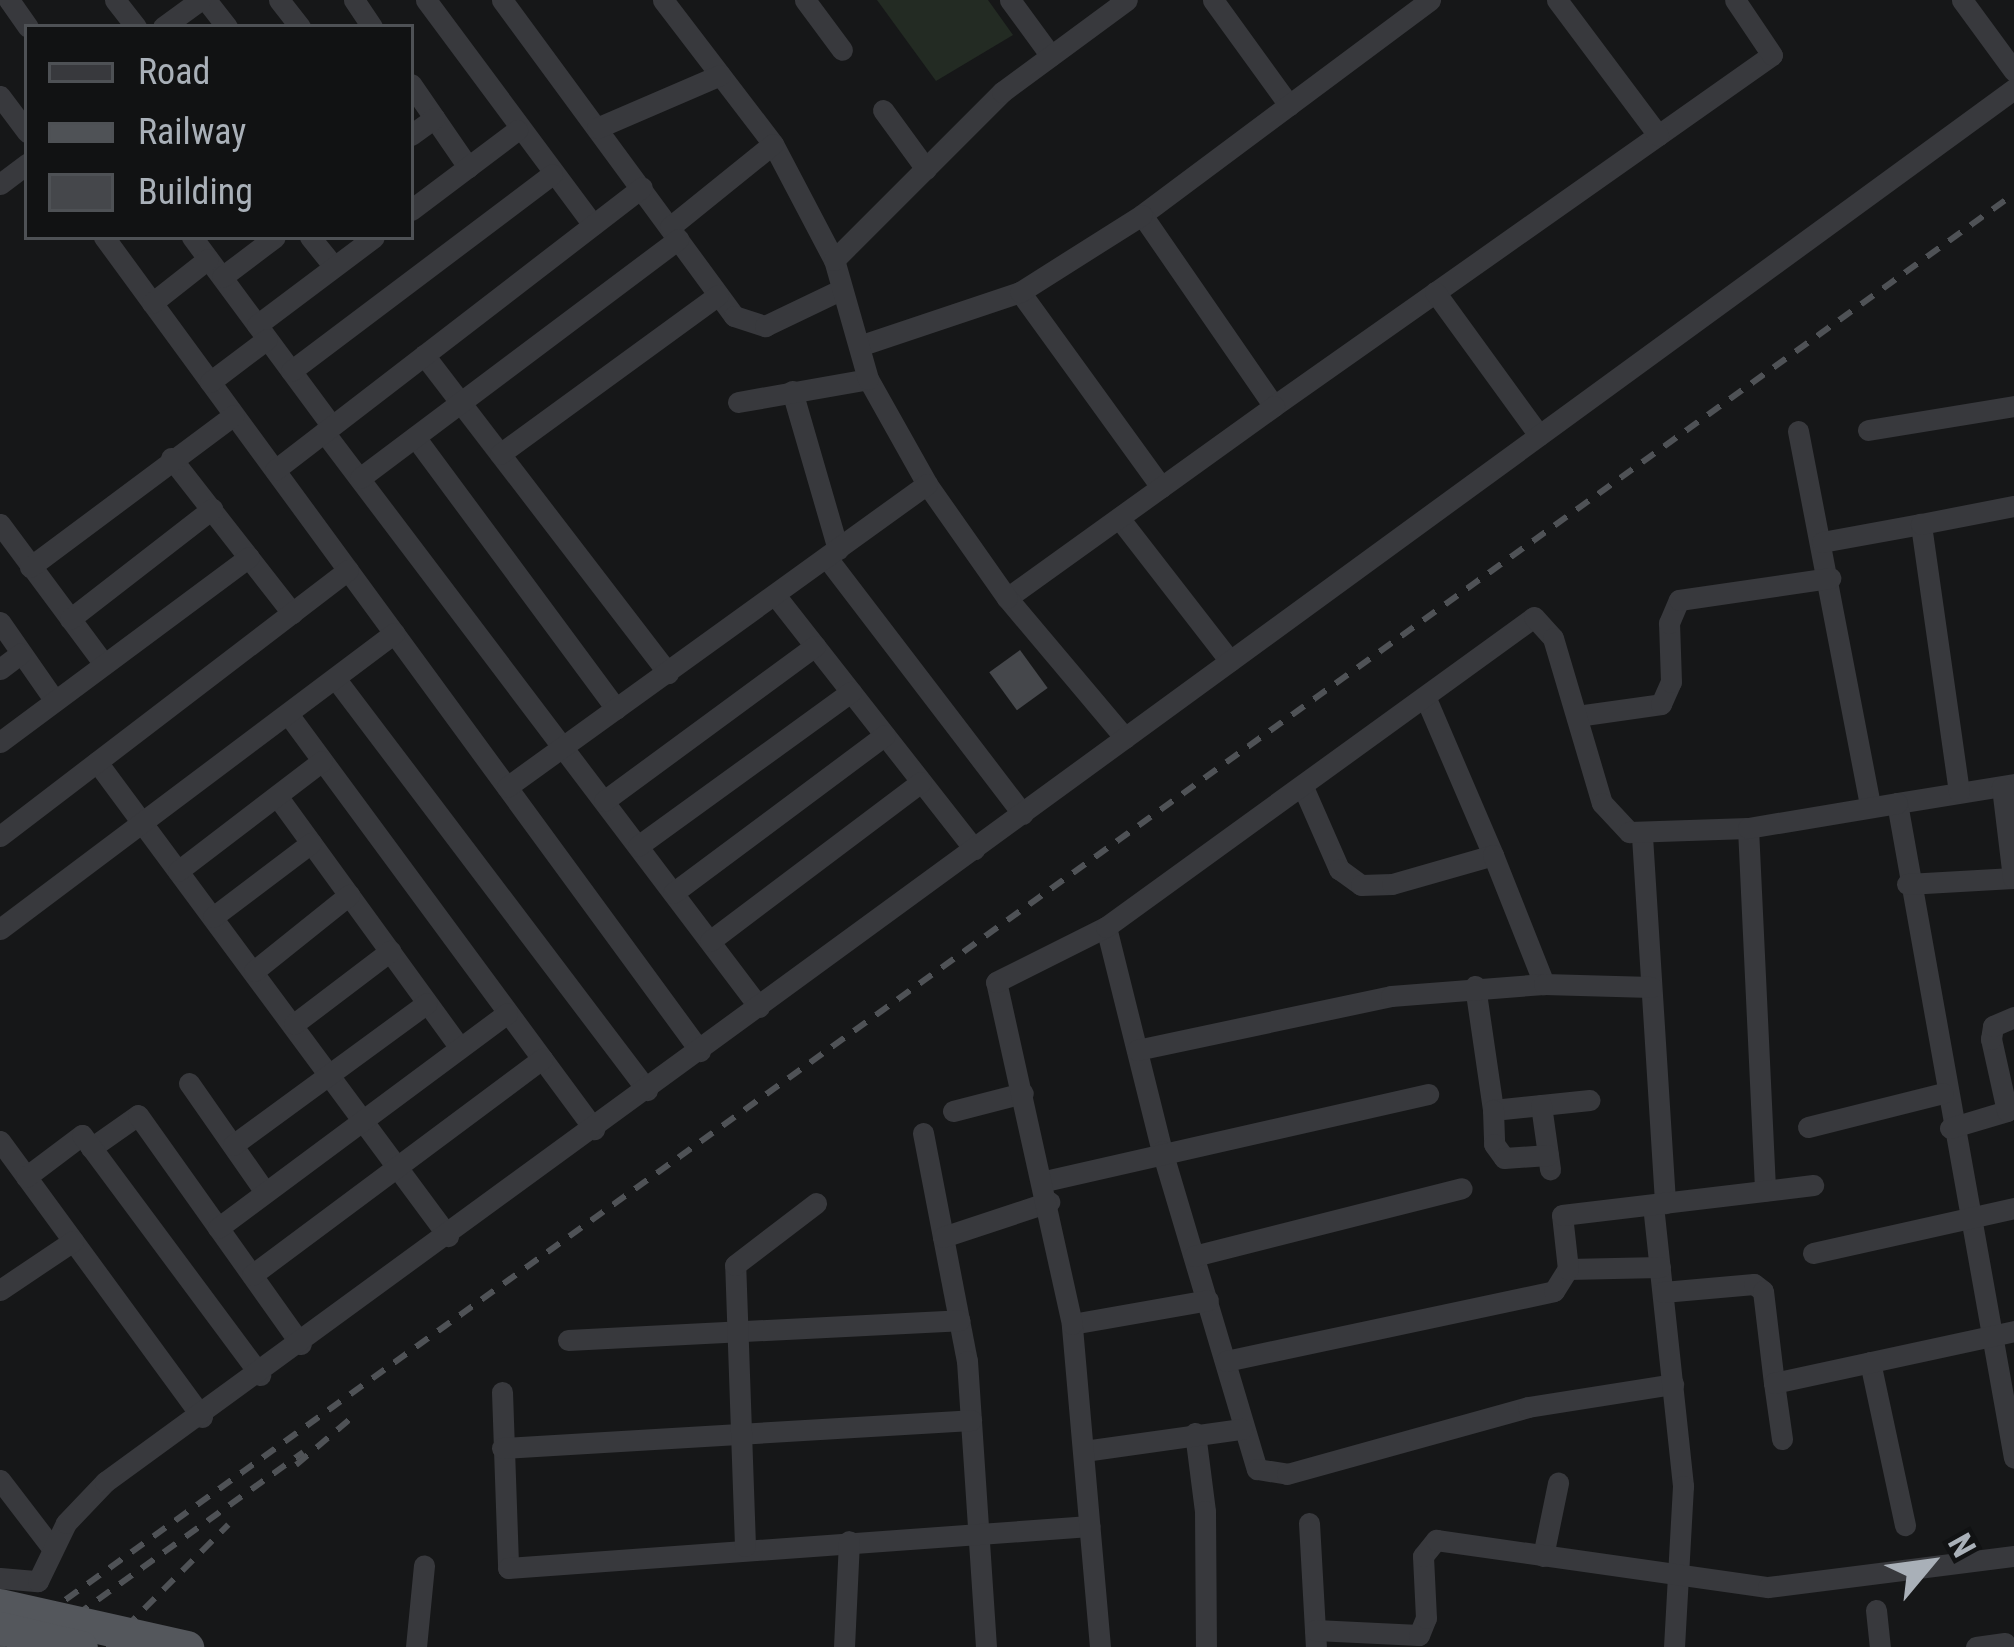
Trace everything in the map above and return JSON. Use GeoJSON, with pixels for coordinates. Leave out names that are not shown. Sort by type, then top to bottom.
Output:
{"type":"FeatureCollection","features":[{"type":"Feature","properties":{"kind":"main road"},"geometry":{"type":"LineString","coordinates":[[0,1607],[187,1647]]}},
{"type":"Feature","properties":{"kind":"main road"},"geometry":{"type":"LineString","coordinates":[[0,1628],[81,1647]]}},
{"type":"Feature","properties":{"kind":"street"},"geometry":{"type":"LineString","coordinates":[[167,24],[203,0],[224,24]]}},
{"type":"Feature","properties":{"kind":"street"},"geometry":{"type":"LineString","coordinates":[[426,0],[517,130],[593,225]]}},
{"type":"Feature","properties":{"kind":"street"},"geometry":{"type":"LineString","coordinates":[[502,0],[734,316],[765,326],[838,291]]}},
{"type":"Feature","properties":{"kind":"street"},"geometry":{"type":"LineString","coordinates":[[663,0],[772,144],[835,260],[838,291],[868,379],[927,484],[1007,598],[1125,738]]}},
{"type":"Feature","properties":{"kind":"street"},"geometry":{"type":"LineString","coordinates":[[805,0],[842,50]]}},
{"type":"Feature","properties":{"kind":"street"},"geometry":{"type":"LineString","coordinates":[[1010,0],[1051,56]]}},
{"type":"Feature","properties":{"kind":"street"},"geometry":{"type":"LineString","coordinates":[[835,260],[1002,92],[1127,0]]}},
{"type":"Feature","properties":{"kind":"street"},"geometry":{"type":"LineString","coordinates":[[1213,0],[1289,105]]}},
{"type":"Feature","properties":{"kind":"street"},"geometry":{"type":"LineString","coordinates":[[859,346],[1020,292],[1142,215],[1430,0]]}},
{"type":"Feature","properties":{"kind":"street"},"geometry":{"type":"LineString","coordinates":[[1557,0],[1658,135]]}},
{"type":"Feature","properties":{"kind":"street"},"geometry":{"type":"LineString","coordinates":[[1007,598],[1772,55],[1735,0]]}},
{"type":"Feature","properties":{"kind":"street"},"geometry":{"type":"LineString","coordinates":[[1962,0],[2014,71]]}},
{"type":"Feature","properties":{"kind":"street"},"geometry":{"type":"LineString","coordinates":[[597,128],[720,75]]}},
{"type":"Feature","properties":{"kind":"street"},"geometry":{"type":"LineString","coordinates":[[414,88],[468,167]]}},
{"type":"Feature","properties":{"kind":"street"},"geometry":{"type":"LineString","coordinates":[[0,1607],[38,1581],[65,1523],[105,1482],[260,1375],[2014,89]]}},
{"type":"Feature","properties":{"kind":"street"},"geometry":{"type":"LineString","coordinates":[[0,96],[24,126]]}},
{"type":"Feature","properties":{"kind":"street"},"geometry":{"type":"LineString","coordinates":[[883,110],[926,169]]}},
{"type":"Feature","properties":{"kind":"street"},"geometry":{"type":"LineString","coordinates":[[414,133],[434,118]]}},
{"type":"Feature","properties":{"kind":"street"},"geometry":{"type":"LineString","coordinates":[[419,204],[517,130]]}},
{"type":"Feature","properties":{"kind":"street"},"geometry":{"type":"LineString","coordinates":[[360,478],[461,404],[674,233],[772,144]]}},
{"type":"Feature","properties":{"kind":"street"},"geometry":{"type":"LineString","coordinates":[[291,371],[552,174]]}},
{"type":"Feature","properties":{"kind":"street"},"geometry":{"type":"LineString","coordinates":[[274,470],[642,188]]}},
{"type":"Feature","properties":{"kind":"street"},"geometry":{"type":"LineString","coordinates":[[1142,215],[1274,406]]}},
{"type":"Feature","properties":{"kind":"street"},"geometry":{"type":"LineString","coordinates":[[106,240],[700,1051]]}},
{"type":"Feature","properties":{"kind":"street"},"geometry":{"type":"LineString","coordinates":[[194,240],[291,371],[360,478],[759,1007]]}},
{"type":"Feature","properties":{"kind":"street"},"geometry":{"type":"LineString","coordinates":[[152,303],[269,240]]}},
{"type":"Feature","properties":{"kind":"street"},"geometry":{"type":"LineString","coordinates":[[312,240],[334,267]]}},
{"type":"Feature","properties":{"kind":"street"},"geometry":{"type":"LineString","coordinates":[[210,382],[334,267],[370,240]]}},
{"type":"Feature","properties":{"kind":"street"},"geometry":{"type":"LineString","coordinates":[[1020,292],[1161,487]]}},
{"type":"Feature","properties":{"kind":"street"},"geometry":{"type":"LineString","coordinates":[[1435,292],[1539,435]]}},
{"type":"Feature","properties":{"kind":"street"},"geometry":{"type":"LineString","coordinates":[[500,454],[718,295]]}},
{"type":"Feature","properties":{"kind":"street"},"geometry":{"type":"LineString","coordinates":[[424,355],[668,673]]}},
{"type":"Feature","properties":{"kind":"street"},"geometry":{"type":"LineString","coordinates":[[739,402],[868,379]]}},
{"type":"Feature","properties":{"kind":"street"},"geometry":{"type":"LineString","coordinates":[[792,391],[832,554],[1023,814]]}},
{"type":"Feature","properties":{"kind":"street"},"geometry":{"type":"LineString","coordinates":[[1868,430],[2014,406]]}},
{"type":"Feature","properties":{"kind":"street"},"geometry":{"type":"LineString","coordinates":[[30,567],[234,415]]}},
{"type":"Feature","properties":{"kind":"street"},"geometry":{"type":"LineString","coordinates":[[1798,431],[1830,578],[1870,806]]}},
{"type":"Feature","properties":{"kind":"street"},"geometry":{"type":"LineString","coordinates":[[415,437],[616,709]]}},
{"type":"Feature","properties":{"kind":"street"},"geometry":{"type":"LineString","coordinates":[[171,458],[292,613]]}},
{"type":"Feature","properties":{"kind":"street"},"geometry":{"type":"LineString","coordinates":[[507,787],[927,484]]}},
{"type":"Feature","properties":{"kind":"street"},"geometry":{"type":"LineString","coordinates":[[1822,542],[2014,506]]}},
{"type":"Feature","properties":{"kind":"street"},"geometry":{"type":"LineString","coordinates":[[70,619],[212,509]]}},
{"type":"Feature","properties":{"kind":"street"},"geometry":{"type":"LineString","coordinates":[[1119,518],[1229,661]]}},
{"type":"Feature","properties":{"kind":"street"},"geometry":{"type":"LineString","coordinates":[[0,524],[104,664]]}},
{"type":"Feature","properties":{"kind":"street"},"geometry":{"type":"LineString","coordinates":[[1921,524],[1959,792]]}},
{"type":"Feature","properties":{"kind":"street"},"geometry":{"type":"LineString","coordinates":[[0,742],[249,557]]}},
{"type":"Feature","properties":{"kind":"street"},"geometry":{"type":"LineString","coordinates":[[0,836],[348,571]]}},
{"type":"Feature","properties":{"kind":"street"},"geometry":{"type":"LineString","coordinates":[[1577,716],[1661,704],[1671,682],[1669,623],[1679,601],[1830,578]]}},
{"type":"Feature","properties":{"kind":"street"},"geometry":{"type":"LineString","coordinates":[[775,595],[974,849]]}},
{"type":"Feature","properties":{"kind":"street"},"geometry":{"type":"LineString","coordinates":[[1100,1647],[1072,1324],[1047,1192],[996,982],[1106,927],[1427,701],[1534,617],[1552,638],[1608,814],[1642,836],[1748,828],[2008,785],[2014,880],[1907,884]]}},
{"type":"Feature","properties":{"kind":"street"},"geometry":{"type":"LineString","coordinates":[[0,622],[55,701]]}},
{"type":"Feature","properties":{"kind":"street"},"geometry":{"type":"LineString","coordinates":[[0,929],[394,633]]}},
{"type":"Feature","properties":{"kind":"street"},"geometry":{"type":"LineString","coordinates":[[604,801],[815,646]]}},
{"type":"Feature","properties":{"kind":"street"},"geometry":{"type":"LineString","coordinates":[[0,669],[22,653]]}},
{"type":"Feature","properties":{"kind":"street"},"geometry":{"type":"LineString","coordinates":[[334,678],[647,1090]]}},
{"type":"Feature","properties":{"kind":"street"},"geometry":{"type":"LineString","coordinates":[[638,846],[851,692]]}},
{"type":"Feature","properties":{"kind":"street"},"geometry":{"type":"LineString","coordinates":[[1427,701],[1544,984]]}},
{"type":"Feature","properties":{"kind":"street"},"geometry":{"type":"LineString","coordinates":[[287,714],[594,1129]]}},
{"type":"Feature","properties":{"kind":"street"},"geometry":{"type":"LineString","coordinates":[[673,893],[885,735]]}},
{"type":"Feature","properties":{"kind":"street"},"geometry":{"type":"LineString","coordinates":[[178,871],[322,761]]}},
{"type":"Feature","properties":{"kind":"street"},"geometry":{"type":"LineString","coordinates":[[97,762],[448,1236]]}},
{"type":"Feature","properties":{"kind":"street"},"geometry":{"type":"LineString","coordinates":[[710,941],[921,782]]}},
{"type":"Feature","properties":{"kind":"street"},"geometry":{"type":"LineString","coordinates":[[1303,788],[1349,881],[1392,884],[1493,854]]}},
{"type":"Feature","properties":{"kind":"street"},"geometry":{"type":"LineString","coordinates":[[277,796],[460,1048]]}},
{"type":"Feature","properties":{"kind":"street"},"geometry":{"type":"LineString","coordinates":[[1897,803],[1943,1093],[2014,1459]]}},
{"type":"Feature","properties":{"kind":"street"},"geometry":{"type":"LineString","coordinates":[[1748,828],[1765,1191]]}},
{"type":"Feature","properties":{"kind":"street"},"geometry":{"type":"LineString","coordinates":[[1642,836],[1660,1267],[1673,1384],[1682,1580],[1674,1647]]}},
{"type":"Feature","properties":{"kind":"street"},"geometry":{"type":"LineString","coordinates":[[213,917],[311,843]]}},
{"type":"Feature","properties":{"kind":"street"},"geometry":{"type":"LineString","coordinates":[[254,970],[349,896]]}},
{"type":"Feature","properties":{"kind":"street"},"geometry":{"type":"LineString","coordinates":[[1106,927],[1162,1151],[1226,1361],[1241,1429],[1257,1469],[1287,1474],[1528,1407],[1673,1384]]}},
{"type":"Feature","properties":{"kind":"street"},"geometry":{"type":"LineString","coordinates":[[294,1024],[390,951]]}},
{"type":"Feature","properties":{"kind":"street"},"geometry":{"type":"LineString","coordinates":[[1137,1050],[1347,1003],[1475,986],[1651,987]]}},
{"type":"Feature","properties":{"kind":"street"},"geometry":{"type":"LineString","coordinates":[[1475,986],[1494,1144],[1504,1158],[1549,1162],[1541,1105]]}},
{"type":"Feature","properties":{"kind":"street"},"geometry":{"type":"LineString","coordinates":[[233,1145],[427,1003]]}},
{"type":"Feature","properties":{"kind":"street"},"geometry":{"type":"LineString","coordinates":[[218,1228],[507,1013]]}},
{"type":"Feature","properties":{"kind":"street"},"geometry":{"type":"LineString","coordinates":[[2014,1017],[1993,1027],[1991,1039],[2014,1136]]}},
{"type":"Feature","properties":{"kind":"street"},"geometry":{"type":"LineString","coordinates":[[252,1275],[542,1059]]}},
{"type":"Feature","properties":{"kind":"street"},"geometry":{"type":"LineString","coordinates":[[188,1083],[265,1192]]}},
{"type":"Feature","properties":{"kind":"street"},"geometry":{"type":"LineString","coordinates":[[953,1111],[1023,1093]]}},
{"type":"Feature","properties":{"kind":"street"},"geometry":{"type":"LineString","coordinates":[[1808,1127],[1943,1093]]}},
{"type":"Feature","properties":{"kind":"street"},"geometry":{"type":"LineString","coordinates":[[944,1237],[1047,1192],[1162,1151],[1428,1094]]}},
{"type":"Feature","properties":{"kind":"street"},"geometry":{"type":"LineString","coordinates":[[1492,1111],[1589,1100]]}},
{"type":"Feature","properties":{"kind":"street"},"geometry":{"type":"LineString","coordinates":[[1950,1128],[2007,1111]]}},
{"type":"Feature","properties":{"kind":"street"},"geometry":{"type":"LineString","coordinates":[[92,1148],[137,1115],[301,1344]]}},
{"type":"Feature","properties":{"kind":"street"},"geometry":{"type":"LineString","coordinates":[[923,1133],[959,1320],[971,1420],[986,1647]]}},
{"type":"Feature","properties":{"kind":"street"},"geometry":{"type":"LineString","coordinates":[[26,1177],[82,1136],[260,1375]]}},
{"type":"Feature","properties":{"kind":"street"},"geometry":{"type":"LineString","coordinates":[[0,1141],[202,1417]]}},
{"type":"Feature","properties":{"kind":"street"},"geometry":{"type":"LineString","coordinates":[[1226,1361],[1554,1291],[1568,1269],[1562,1215],[1814,1185]]}},
{"type":"Feature","properties":{"kind":"street"},"geometry":{"type":"LineString","coordinates":[[1194,1256],[1462,1188]]}},
{"type":"Feature","properties":{"kind":"street"},"geometry":{"type":"LineString","coordinates":[[745,1546],[733,1334],[735,1265],[816,1203]]}},
{"type":"Feature","properties":{"kind":"street"},"geometry":{"type":"LineString","coordinates":[[1813,1253],[2014,1208]]}},
{"type":"Feature","properties":{"kind":"street"},"geometry":{"type":"LineString","coordinates":[[0,1290],[73,1240]]}},
{"type":"Feature","properties":{"kind":"street"},"geometry":{"type":"LineString","coordinates":[[1568,1269],[1660,1267]]}},
{"type":"Feature","properties":{"kind":"street"},"geometry":{"type":"LineString","coordinates":[[1663,1292],[1739,1284],[1763,1292],[1782,1438]]}},
{"type":"Feature","properties":{"kind":"street"},"geometry":{"type":"LineString","coordinates":[[1072,1324],[1208,1300]]}},
{"type":"Feature","properties":{"kind":"street"},"geometry":{"type":"LineString","coordinates":[[568,1340],[959,1320]]}},
{"type":"Feature","properties":{"kind":"street"},"geometry":{"type":"LineString","coordinates":[[1774,1383],[2014,1331]]}},
{"type":"Feature","properties":{"kind":"street"},"geometry":{"type":"LineString","coordinates":[[1870,1363],[1905,1526]]}},
{"type":"Feature","properties":{"kind":"street"},"geometry":{"type":"LineString","coordinates":[[502,1392],[508,1568],[745,1546],[1089,1526]]}},
{"type":"Feature","properties":{"kind":"street"},"geometry":{"type":"LineString","coordinates":[[502,1448],[971,1420]]}},
{"type":"Feature","properties":{"kind":"street"},"geometry":{"type":"LineString","coordinates":[[1084,1450],[1241,1429]]}},
{"type":"Feature","properties":{"kind":"street"},"geometry":{"type":"LineString","coordinates":[[1195,1433],[1205,1511],[1206,1647]]}},
{"type":"Feature","properties":{"kind":"street"},"geometry":{"type":"LineString","coordinates":[[0,1480],[53,1549]]}},
{"type":"Feature","properties":{"kind":"street"},"geometry":{"type":"LineString","coordinates":[[1543,1556],[1558,1484]]}},
{"type":"Feature","properties":{"kind":"street"},"geometry":{"type":"LineString","coordinates":[[1309,1523],[1315,1638],[1419,1635],[1426,1618],[1423,1556],[1436,1540],[1682,1580],[1796,1585],[2014,1556]]}},
{"type":"Feature","properties":{"kind":"street"},"geometry":{"type":"LineString","coordinates":[[844,1647],[849,1540]]}},
{"type":"Feature","properties":{"kind":"street"},"geometry":{"type":"LineString","coordinates":[[416,1647],[424,1564]]}},
{"type":"Feature","properties":{"kind":"street"},"geometry":{"type":"LineString","coordinates":[[0,1578],[38,1581]]}},
{"type":"Feature","properties":{"kind":"street"},"geometry":{"type":"LineString","coordinates":[[1876,1610],[1880,1647]]}},
{"type":"Feature","properties":{"kind":"street"},"geometry":{"type":"LineString","coordinates":[[1976,1647],[2005,1643]]}},
{"type":"Feature","properties":{"kind":"shaded area"},"geometry":{"type":"Polygon","coordinates":[[[877,0],[988,0],[1013,35],[936,81],[877,0]]]}},
{"type":"Feature","properties":{"kind":"building"},"geometry":{"type":"Polygon","coordinates":[[[1020,650],[1048,688],[1017,710],[989,672],[1020,650]]]}},
{"type":"Feature","properties":{"kind":"railway"},"geometry":{"type":"LineString","coordinates":[[0,1647],[2014,194]]}},
{"type":"Feature","properties":{"kind":"railway"},"geometry":{"type":"LineString","coordinates":[[296,1465],[350,1419]]}},
{"type":"Feature","properties":{"kind":"railway"},"geometry":{"type":"LineString","coordinates":[[32,1647],[303,1452]]}},
{"type":"Feature","properties":{"kind":"railway"},"geometry":{"type":"LineString","coordinates":[[106,1647],[228,1525]]}}]}
